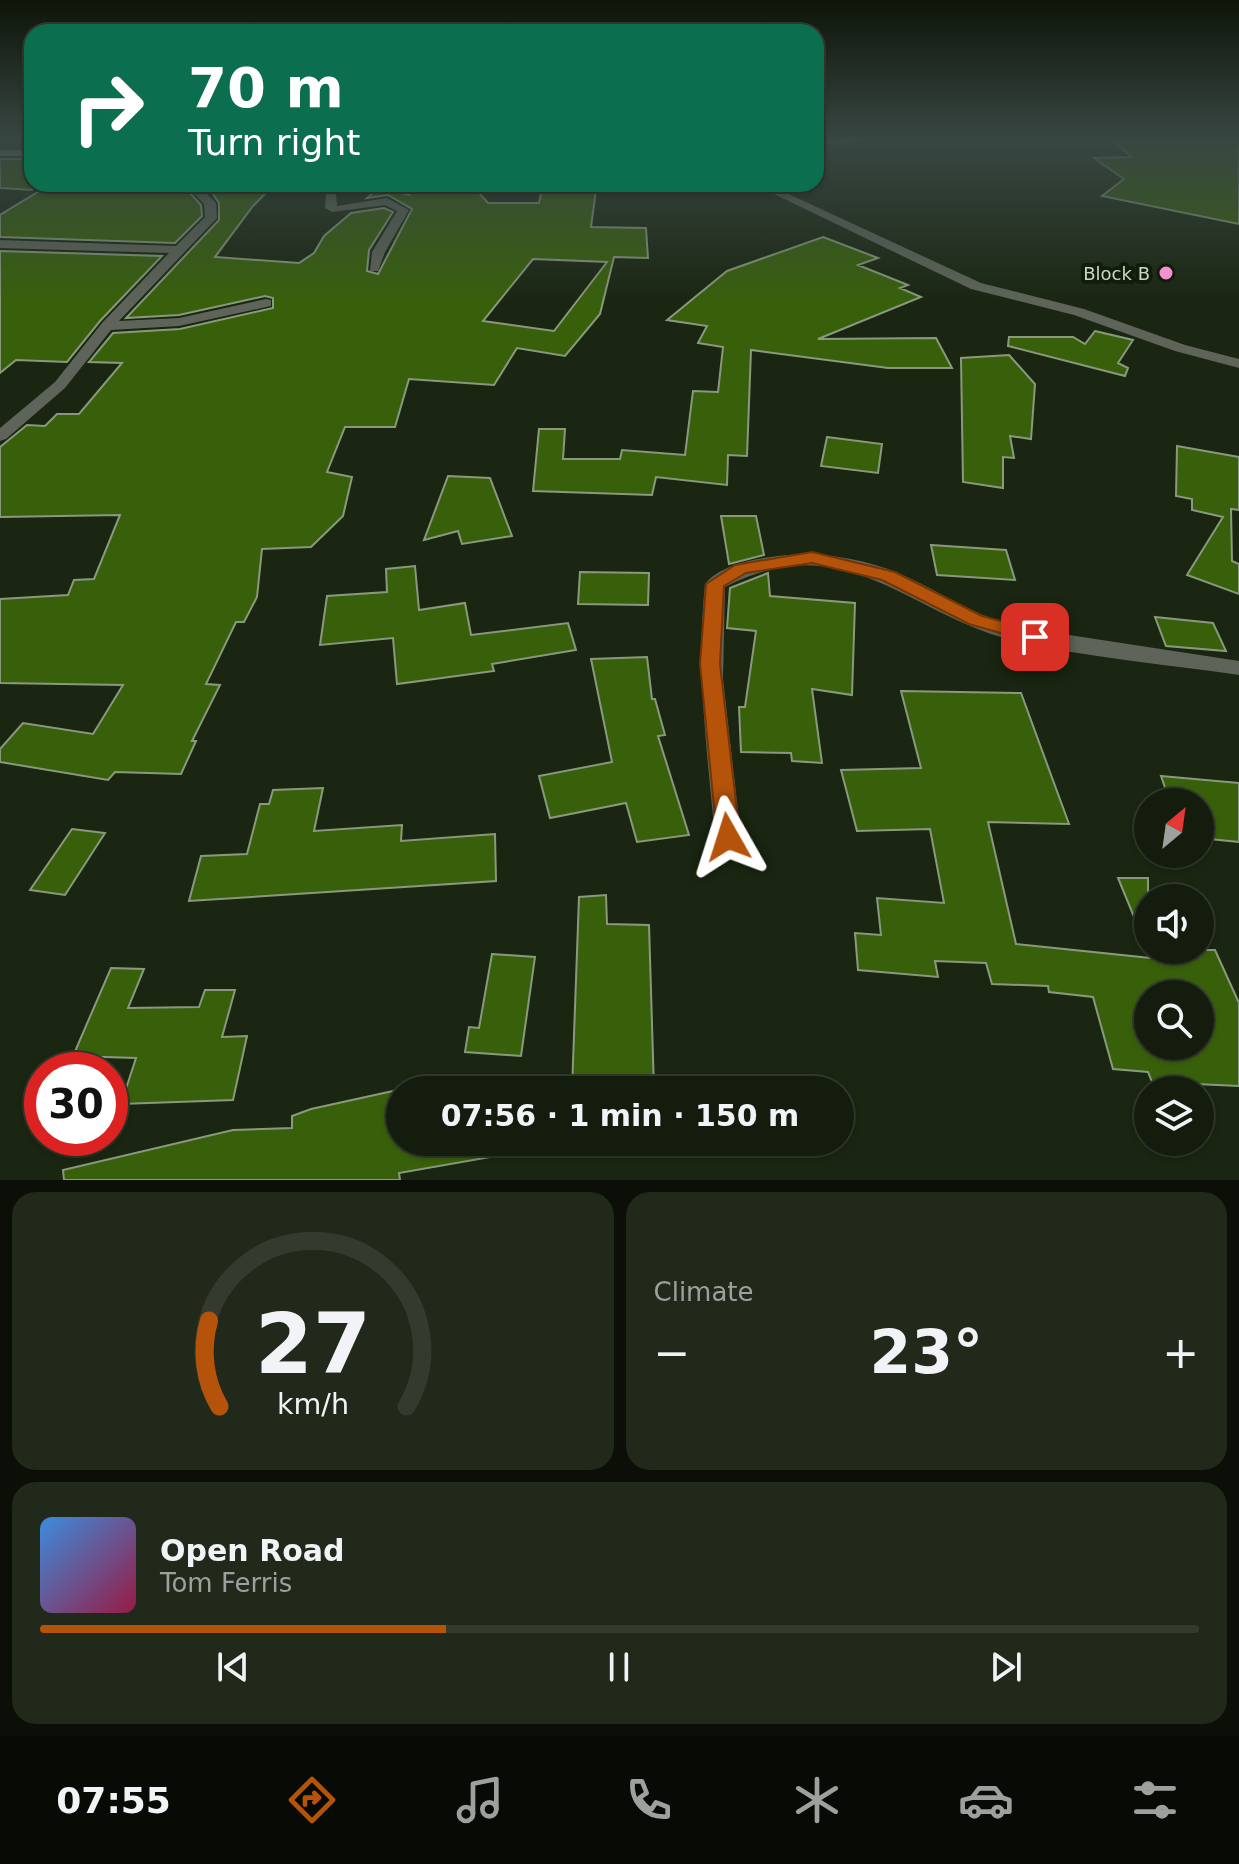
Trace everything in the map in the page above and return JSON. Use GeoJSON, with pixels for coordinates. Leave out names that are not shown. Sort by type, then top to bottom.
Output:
{"type":"FeatureCollection","features":[{"type":"Feature","properties":{"kind":"street"},"geometry":{"type":"LineString","coordinates":[[0,436],[60,385],[107,326],[179,250],[190,244],[196,230],[211,218],[210,203],[200,194]]}},
{"type":"Feature","properties":{"kind":"street"},"geometry":{"type":"LineString","coordinates":[[331,194],[331,208],[336,210],[387,201],[403,210],[401,218],[375,256],[374,268]]}},
{"type":"Feature","properties":{"kind":"street"},"geometry":{"type":"LineString","coordinates":[[780,194],[976,286],[1079,312],[1180,348],[1239,364]]}},
{"type":"Feature","properties":{"kind":"street"},"geometry":{"type":"LineString","coordinates":[[0,244],[179,250]]}},
{"type":"Feature","properties":{"kind":"street"},"geometry":{"type":"LineString","coordinates":[[107,326],[179,322],[266,303]]}},
{"type":"Feature","properties":{"kind":"street"},"geometry":{"type":"LineString","coordinates":[[728,837],[710,664],[711,621],[715,584],[741,568],[812,558],[888,576],[976,620],[1014,633],[1239,668]]}},
{"type":"Feature","properties":{"kind":"building"},"geometry":{"type":"Polygon","coordinates":[[[34,194],[191,194],[201,205],[202,216],[175,243],[0,237],[0,215],[34,194]]]}},
{"type":"Feature","properties":{"kind":"building"},"geometry":{"type":"Polygon","coordinates":[[[213,194],[265,194],[215,257],[299,263],[314,253],[324,236],[351,213],[384,208],[393,212],[369,250],[367,271],[378,274],[412,209],[388,195],[367,198],[372,194],[480,194],[488,203],[539,203],[541,194],[595,194],[591,227],[646,228],[648,258],[614,257],[600,314],[565,356],[517,348],[494,385],[409,379],[395,427],[345,427],[327,472],[352,477],[343,516],[311,547],[262,549],[257,597],[244,622],[236,622],[206,684],[220,685],[192,741],[196,741],[181,774],[115,772],[108,780],[0,762],[0,749],[23,723],[93,734],[123,685],[0,683],[0,599],[68,595],[74,580],[94,579],[120,515],[0,517],[0,447],[27,425],[45,426],[57,414],[79,414],[122,363],[89,362],[113,333],[180,329],[273,308],[273,298],[265,296],[179,315],[126,318],[219,220],[219,203],[213,194]],[[533,259],[483,321],[554,331],[607,262],[533,259]]]}},
{"type":"Feature","properties":{"kind":"building"},"geometry":{"type":"Polygon","coordinates":[[[1239,194],[1239,224],[1102,196],[1239,194]]]}},
{"type":"Feature","properties":{"kind":"building"},"geometry":{"type":"Polygon","coordinates":[[[823,237],[878,258],[858,265],[908,285],[900,288],[921,297],[818,339],[936,338],[952,368],[888,368],[751,350],[747,456],[728,455],[727,485],[656,477],[652,495],[533,491],[539,429],[565,429],[563,459],[620,459],[622,450],[685,455],[693,391],[718,392],[723,347],[698,343],[707,326],[667,320],[727,271],[823,237]]]}},
{"type":"Feature","properties":{"kind":"building"},"geometry":{"type":"Polygon","coordinates":[[[0,251],[162,256],[100,321],[67,362],[16,360],[0,373],[0,251]]]}},
{"type":"Feature","properties":{"kind":"building"},"geometry":{"type":"Polygon","coordinates":[[[1095,331],[1133,340],[1118,363],[1128,368],[1125,376],[1008,346],[1009,337],[1073,337],[1085,344],[1095,331]]]}},
{"type":"Feature","properties":{"kind":"building"},"geometry":{"type":"Polygon","coordinates":[[[1009,355],[1035,384],[1031,439],[1010,436],[1014,458],[1003,457],[1003,488],[963,482],[961,358],[1009,355]]]}},
{"type":"Feature","properties":{"kind":"building"},"geometry":{"type":"Polygon","coordinates":[[[827,437],[882,444],[878,473],[821,466],[827,437]]]}},
{"type":"Feature","properties":{"kind":"building"},"geometry":{"type":"Polygon","coordinates":[[[1177,446],[1239,457],[1239,510],[1231,509],[1232,561],[1239,564],[1239,594],[1187,575],[1223,517],[1192,510],[1192,499],[1176,496],[1177,446]]]}},
{"type":"Feature","properties":{"kind":"building"},"geometry":{"type":"Polygon","coordinates":[[[448,476],[490,478],[512,536],[462,544],[458,531],[424,540],[448,476]]]}},
{"type":"Feature","properties":{"kind":"building"},"geometry":{"type":"Polygon","coordinates":[[[721,516],[756,516],[764,555],[729,564],[721,516]]]}},
{"type":"Feature","properties":{"kind":"building"},"geometry":{"type":"Polygon","coordinates":[[[931,545],[1006,550],[1015,580],[937,575],[931,545]]]}},
{"type":"Feature","properties":{"kind":"building"},"geometry":{"type":"Polygon","coordinates":[[[415,566],[419,610],[465,603],[471,635],[568,623],[576,650],[492,664],[494,671],[397,684],[393,638],[320,645],[327,596],[387,592],[386,569],[415,566]]]}},
{"type":"Feature","properties":{"kind":"building"},"geometry":{"type":"Polygon","coordinates":[[[580,572],[649,573],[648,605],[578,604],[580,572]]]}},
{"type":"Feature","properties":{"kind":"building"},"geometry":{"type":"Polygon","coordinates":[[[768,573],[770,596],[855,603],[852,695],[812,689],[822,763],[792,761],[791,753],[741,752],[739,707],[745,707],[756,631],[727,628],[730,588],[768,573]]]}},
{"type":"Feature","properties":{"kind":"building"},"geometry":{"type":"Polygon","coordinates":[[[1155,617],[1213,623],[1226,651],[1166,646],[1155,617]]]}},
{"type":"Feature","properties":{"kind":"building"},"geometry":{"type":"Polygon","coordinates":[[[647,657],[652,699],[655,699],[665,735],[658,736],[689,835],[637,842],[626,803],[550,818],[539,776],[612,762],[591,659],[647,657]]]}},
{"type":"Feature","properties":{"kind":"building"},"geometry":{"type":"Polygon","coordinates":[[[901,691],[1021,693],[1069,824],[988,822],[1016,944],[1134,956],[1134,964],[1214,964],[1215,950],[1239,1003],[1239,1086],[1214,1085],[1214,1076],[1150,1076],[1148,1072],[1113,1069],[1093,997],[1049,992],[1048,986],[992,984],[986,963],[935,961],[938,977],[858,970],[855,933],[881,935],[877,898],[944,903],[930,829],[857,831],[841,770],[921,768],[901,691]]]}},
{"type":"Feature","properties":{"kind":"building"},"geometry":{"type":"Polygon","coordinates":[[[1161,776],[1239,783],[1239,842],[1214,839],[1214,788],[1165,788],[1161,776]]]}},
{"type":"Feature","properties":{"kind":"building"},"geometry":{"type":"Polygon","coordinates":[[[323,788],[314,831],[402,825],[401,841],[495,834],[496,881],[189,901],[201,856],[247,854],[260,804],[269,804],[273,790],[323,788]]]}},
{"type":"Feature","properties":{"kind":"building"},"geometry":{"type":"Polygon","coordinates":[[[72,829],[105,833],[65,895],[30,890],[72,829]]]}},
{"type":"Feature","properties":{"kind":"building"},"geometry":{"type":"Polygon","coordinates":[[[1118,878],[1148,878],[1148,884],[1134,884],[1134,917],[1118,878]]]}},
{"type":"Feature","properties":{"kind":"building"},"geometry":{"type":"Polygon","coordinates":[[[606,895],[607,924],[649,925],[654,1076],[573,1076],[579,897],[606,895]]]}},
{"type":"Feature","properties":{"kind":"building"},"geometry":{"type":"Polygon","coordinates":[[[492,954],[535,957],[521,1056],[465,1052],[469,1027],[479,1028],[492,954]]]}},
{"type":"Feature","properties":{"kind":"building"},"geometry":{"type":"Polygon","coordinates":[[[111,968],[144,969],[128,1008],[199,1007],[205,990],[235,990],[222,1037],[247,1036],[233,1100],[128,1104],[128,1083],[136,1058],[128,1058],[128,1052],[75,1052],[111,968]]]}},
{"type":"Feature","properties":{"kind":"building"},"geometry":{"type":"Polygon","coordinates":[[[386,1093],[386,1156],[496,1156],[399,1173],[400,1180],[64,1180],[63,1170],[233,1130],[292,1128],[292,1116],[386,1093]]]}},
{"type":"Feature","properties":{"kind":"place","name":"Block B"},"geometry":{"type":"Point","coordinates":[1166,273]}},
{"type":"Feature","properties":{"kind":"route"},"geometry":{"type":"LineString","coordinates":[[728,837],[710,664],[715,584],[741,568],[812,558],[888,576],[976,620],[1035,637]]}}]}
